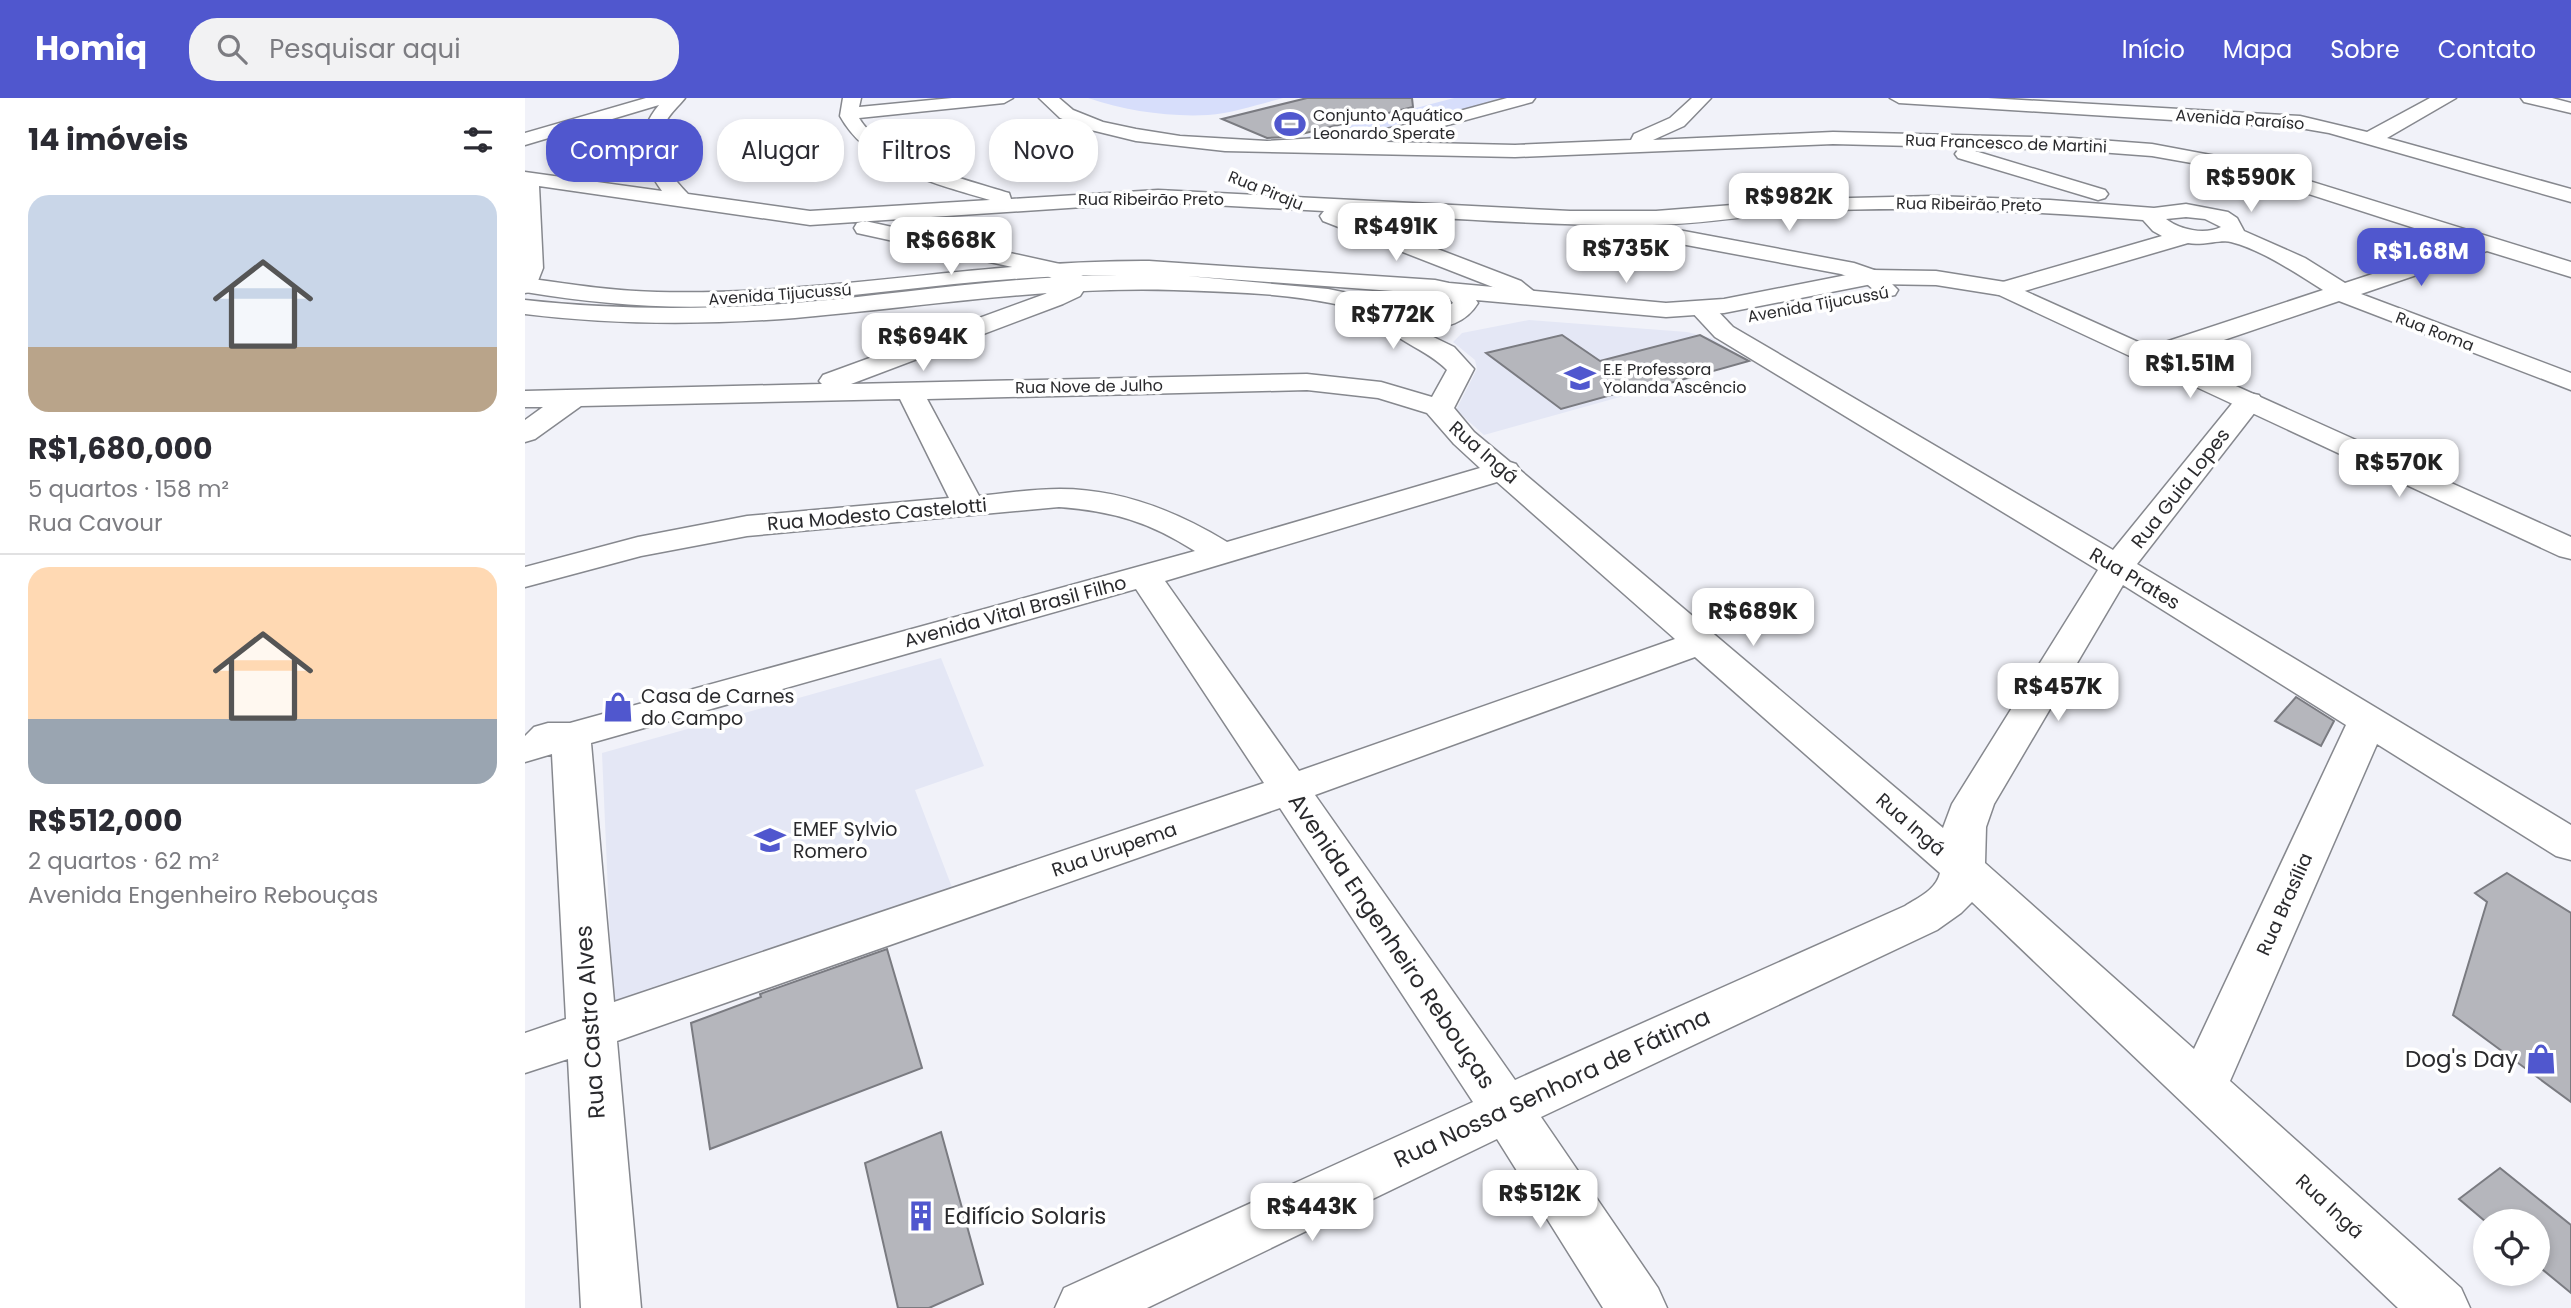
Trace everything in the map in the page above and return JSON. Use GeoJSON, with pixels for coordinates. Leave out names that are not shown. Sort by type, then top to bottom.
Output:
{"type":"FeatureCollection","features":[{"type":"Feature","properties":{"kind":"street"},"geometry":{"type":"LineString","coordinates":[[525,139],[606,116],[662,107],[676,98]]}},
{"type":"Feature","properties":{"kind":"street"},"geometry":{"type":"LineString","coordinates":[[1004,98],[850,106],[852,124],[883,152],[921,171],[1024,203]]}},
{"type":"Feature","properties":{"kind":"street"},"geometry":{"type":"LineString","coordinates":[[1048,98],[1066,114],[1094,125],[1146,137],[1277,147],[1329,146],[1526,98]]}},
{"type":"Feature","properties":{"kind":"street"},"geometry":{"type":"LineString","coordinates":[[1679,144],[1682,141],[1673,128],[1702,98]]}},
{"type":"Feature","properties":{"kind":"street","name":"Avenida Paraíso"},"geometry":{"type":"LineString","coordinates":[[1899,98],[2043,102],[2279,118],[2373,136],[2571,193]]}},
{"type":"Feature","properties":{"kind":"street","name":"Avenida Paraíso"},"geometry":{"type":"LineString","coordinates":[[1972,98],[1999,100]]}},
{"type":"Feature","properties":{"kind":"street"},"geometry":{"type":"LineString","coordinates":[[2263,98],[2279,118]]}},
{"type":"Feature","properties":{"kind":"street"},"geometry":{"type":"LineString","coordinates":[[2373,136],[2421,108],[2447,98]]}},
{"type":"Feature","properties":{"kind":"street"},"geometry":{"type":"LineString","coordinates":[[2530,98],[2571,108]]}},
{"type":"Feature","properties":{"kind":"street"},"geometry":{"type":"LineString","coordinates":[[1650,146],[1640,143],[1641,138],[1677,122]]}},
{"type":"Feature","properties":{"kind":"street","name":"Rua Francesco de Martini"},"geometry":{"type":"LineString","coordinates":[[1391,133],[1389,138],[1393,141],[1423,149]]}},
{"type":"Feature","properties":{"kind":"street"},"geometry":{"type":"LineString","coordinates":[[1146,137],[1194,162],[1216,144]]}},
{"type":"Feature","properties":{"kind":"street","name":"Rua Francesco de Martini"},"geometry":{"type":"LineString","coordinates":[[1329,146],[1515,151],[1804,138],[2120,147],[2213,159],[2571,270]]}},
{"type":"Feature","properties":{"kind":"street"},"geometry":{"type":"LineString","coordinates":[[1919,140],[2160,214],[2189,211],[2216,215],[2232,224],[2234,229],[2230,233],[2206,237],[2190,235],[2165,229],[2157,224],[2154,219],[2160,214]]}},
{"type":"Feature","properties":{"kind":"street"},"geometry":{"type":"LineString","coordinates":[[1986,161],[1979,158],[1981,150],[2003,142]]}},
{"type":"Feature","properties":{"kind":"street"},"geometry":{"type":"LineString","coordinates":[[525,286],[531,268],[526,178]]}},
{"type":"Feature","properties":{"kind":"street","name":"Rua Ribeirão Preto"},"geometry":{"type":"LineString","coordinates":[[526,178],[810,218],[1114,197],[1200,197],[1692,227],[1820,261],[1879,284]]}},
{"type":"Feature","properties":{"kind":"street","name":"Rua Piraju"},"geometry":{"type":"LineString","coordinates":[[1200,197],[1238,179],[1512,286],[1529,297]]}},
{"type":"Feature","properties":{"kind":"street"},"geometry":{"type":"LineString","coordinates":[[597,188],[618,182]]}},
{"type":"Feature","properties":{"kind":"street"},"geometry":{"type":"LineString","coordinates":[[666,182],[684,202]]}},
{"type":"Feature","properties":{"kind":"street"},"geometry":{"type":"LineString","coordinates":[[923,240],[919,225],[958,198],[957,184]]}},
{"type":"Feature","properties":{"kind":"street"},"geometry":{"type":"LineString","coordinates":[[2065,208],[2075,200],[2080,188]]}},
{"type":"Feature","properties":{"kind":"street","name":"Rua Ribeirão Preto"},"geometry":{"type":"LineString","coordinates":[[1692,227],[1798,206],[1878,202],[1983,203],[2160,214]]}},
{"type":"Feature","properties":{"kind":"street"},"geometry":{"type":"LineString","coordinates":[[805,391],[1025,310],[1071,291],[1077,282],[1052,269],[810,218]]}},
{"type":"Feature","properties":{"kind":"street","name":"Rua Roma"},"geometry":{"type":"LineString","coordinates":[[2230,233],[2297,263],[2371,307],[2571,382]]}},
{"type":"Feature","properties":{"kind":"street"},"geometry":{"type":"LineString","coordinates":[[2005,289],[2190,235]]}},
{"type":"Feature","properties":{"kind":"street"},"geometry":{"type":"LineString","coordinates":[[2150,355],[2486,244]]}},
{"type":"Feature","properties":{"kind":"street"},"geometry":{"type":"LineString","coordinates":[[957,248],[977,276],[1023,296],[1025,310]]}},
{"type":"Feature","properties":{"kind":"street","name":"Avenida Tijucussú"},"geometry":{"type":"LineString","coordinates":[[525,286],[606,297],[733,299],[825,293],[1052,269],[1155,267],[1433,288],[1707,315]]}},
{"type":"Feature","properties":{"kind":"street"},"geometry":{"type":"LineString","coordinates":[[1433,288],[1466,282],[1467,269]]}},
{"type":"Feature","properties":{"kind":"street","name":"Avenida Tijucussú"},"geometry":{"type":"LineString","coordinates":[[525,307],[605,314],[722,315],[830,307],[1002,288],[1077,282],[1137,281],[1241,288],[1349,300],[1384,313]]}},
{"type":"Feature","properties":{"kind":"street","name":"Avenida Tijucussú"},"geometry":{"type":"LineString","coordinates":[[1438,327],[1493,312],[1665,323],[1879,284],[2005,289]]}},
{"type":"Feature","properties":{"kind":"street"},"geometry":{"type":"LineString","coordinates":[[1433,288],[1461,295],[1466,303],[1438,327]]}},
{"type":"Feature","properties":{"kind":"street","name":"Avenida Tijucussú"},"geometry":{"type":"LineString","coordinates":[[1384,313],[1378,304],[1381,298],[1394,291],[1433,288]]}},
{"type":"Feature","properties":{"kind":"street"},"geometry":{"type":"LineString","coordinates":[[2005,289],[2571,550]]}},
{"type":"Feature","properties":{"kind":"street","name":"Rua Ingá"},"geometry":{"type":"LineString","coordinates":[[1384,313],[1405,331],[1438,327],[1461,369],[1440,408],[1442,415],[1464,438],[1505,470],[1963,869],[2441,1308]]}},
{"type":"Feature","properties":{"kind":"street","name":"Rua Prates"},"geometry":{"type":"LineString","coordinates":[[1707,315],[1724,332],[2571,845]]}},
{"type":"Feature","properties":{"kind":"street","name":"Rua Nove de Julho"},"geometry":{"type":"LineString","coordinates":[[525,399],[1307,382],[1381,390],[1440,408]]}},
{"type":"Feature","properties":{"kind":"street"},"geometry":{"type":"LineString","coordinates":[[909,390],[968,504]]}},
{"type":"Feature","properties":{"kind":"street"},"geometry":{"type":"LineString","coordinates":[[525,433],[576,397]]}},
{"type":"Feature","properties":{"kind":"street","name":"Rua Guia Lopes"},"geometry":{"type":"LineString","coordinates":[[1963,869],[1964,820],[2117,568],[2249,401]]}},
{"type":"Feature","properties":{"kind":"street","name":"Avenida Vital Brasil Filho"},"geometry":{"type":"LineString","coordinates":[[525,749],[548,736],[1144,575],[1505,470]]}},
{"type":"Feature","properties":{"kind":"street","name":"Rua Modesto Castelotti"},"geometry":{"type":"LineString","coordinates":[[525,577],[638,547],[747,526],[968,504],[1059,498],[1094,499],[1128,505],[1159,516],[1222,553]]}},
{"type":"Feature","properties":{"kind":"street","name":"Avenida Engenheiro Rebouças"},"geometry":{"type":"LineString","coordinates":[[1144,575],[1507,1110],[1637,1308]]}},
{"type":"Feature","properties":{"kind":"street","name":"Rua Urupema"},"geometry":{"type":"LineString","coordinates":[[525,1053],[1290,789],[1702,642]]}},
{"type":"Feature","properties":{"kind":"street","name":"Rua Brasília"},"geometry":{"type":"LineString","coordinates":[[2198,1085],[2211,1068],[2367,721]]}},
{"type":"Feature","properties":{"kind":"street","name":"Rua Castro Alves"},"geometry":{"type":"LineString","coordinates":[[548,736],[590,1029],[611,1308]]}},
{"type":"Feature","properties":{"kind":"street","name":"Rua Nossa Senhora de Fátima"},"geometry":{"type":"LineString","coordinates":[[1085,1308],[1507,1110],[1539,1092],[1921,919],[1955,892],[1963,869]]}},
{"type":"Feature","properties":{"kind":"shaded area"},"geometry":{"type":"Polygon","coordinates":[[[1088,98],[1283,98],[1227,112],[1178,115],[1147,112],[1088,98]]]}},
{"type":"Feature","properties":{"kind":"shaded area"},"geometry":{"type":"Polygon","coordinates":[[[1454,98],[1513,98],[1348,141],[1287,142],[1454,98]]]}},
{"type":"Feature","properties":{"kind":"shaded area","name":"E.E Professora Yolanda Ascêncio"},"geometry":{"type":"Polygon","coordinates":[[[1529,320],[1687,332],[1711,338],[1749,361],[1484,435],[1456,410],[1477,369],[1475,360],[1453,342],[1462,333],[1529,320]]]}},
{"type":"Feature","properties":{"kind":"shaded area","name":"EMEF Sylvio Romero"},"geometry":{"type":"Polygon","coordinates":[[[941,658],[984,766],[915,790],[953,890],[613,1007],[602,753],[941,658]]]}},
{"type":"Feature","properties":{"kind":"building","name":"Conjunto Aquático Leonardo Sperate"},"geometry":{"type":"Polygon","coordinates":[[[1307,98],[1412,98],[1413,107],[1289,137],[1267,138],[1222,119],[1307,98]]]}},
{"type":"Feature","properties":{"kind":"building"},"geometry":{"type":"Polygon","coordinates":[[[1562,335],[1600,361],[1700,335],[1749,361],[1656,387],[1651,384],[1561,409],[1486,353],[1562,335]]]}},
{"type":"Feature","properties":{"kind":"building"},"geometry":{"type":"Polygon","coordinates":[[[2296,697],[2334,721],[2321,746],[2275,721],[2296,697]]]}},
{"type":"Feature","properties":{"kind":"building"},"geometry":{"type":"Polygon","coordinates":[[[2507,873],[2571,913],[2571,1102],[2453,1015],[2487,902],[2475,893],[2507,873]]]}},
{"type":"Feature","properties":{"kind":"building"},"geometry":{"type":"Polygon","coordinates":[[[887,949],[922,1068],[710,1149],[691,1023],[761,997],[760,994],[887,949]]]}},
{"type":"Feature","properties":{"kind":"building","name":"Edifício Solaris"},"geometry":{"type":"Polygon","coordinates":[[[941,1132],[983,1284],[929,1308],[898,1308],[865,1163],[941,1132]]]}},
{"type":"Feature","properties":{"kind":"building"},"geometry":{"type":"Polygon","coordinates":[[[2500,1168],[2571,1225],[2571,1293],[2550,1276],[2550,1209],[2473,1211],[2459,1199],[2500,1168]]]}},
{"type":"Feature","properties":{"kind":"place","name":"Conjunto Aquático Leonardo Sperate"},"geometry":{"type":"Point","coordinates":[1290,124]}},
{"type":"Feature","properties":{"kind":"place","name":"E.E Professora Yolanda Ascêncio"},"geometry":{"type":"Point","coordinates":[1580,378]}},
{"type":"Feature","properties":{"kind":"place","name":"Casa de Carnes do Campo"},"geometry":{"type":"Point","coordinates":[618,707]}},
{"type":"Feature","properties":{"kind":"place","name":"EMEF Sylvio Romero"},"geometry":{"type":"Point","coordinates":[770,840]}},
{"type":"Feature","properties":{"kind":"place","name":"Dog's Day"},"geometry":{"type":"Point","coordinates":[2541,1059]}},
{"type":"Feature","properties":{"kind":"place","name":"Edifício Solaris"},"geometry":{"type":"Point","coordinates":[921,1216]}}]}
